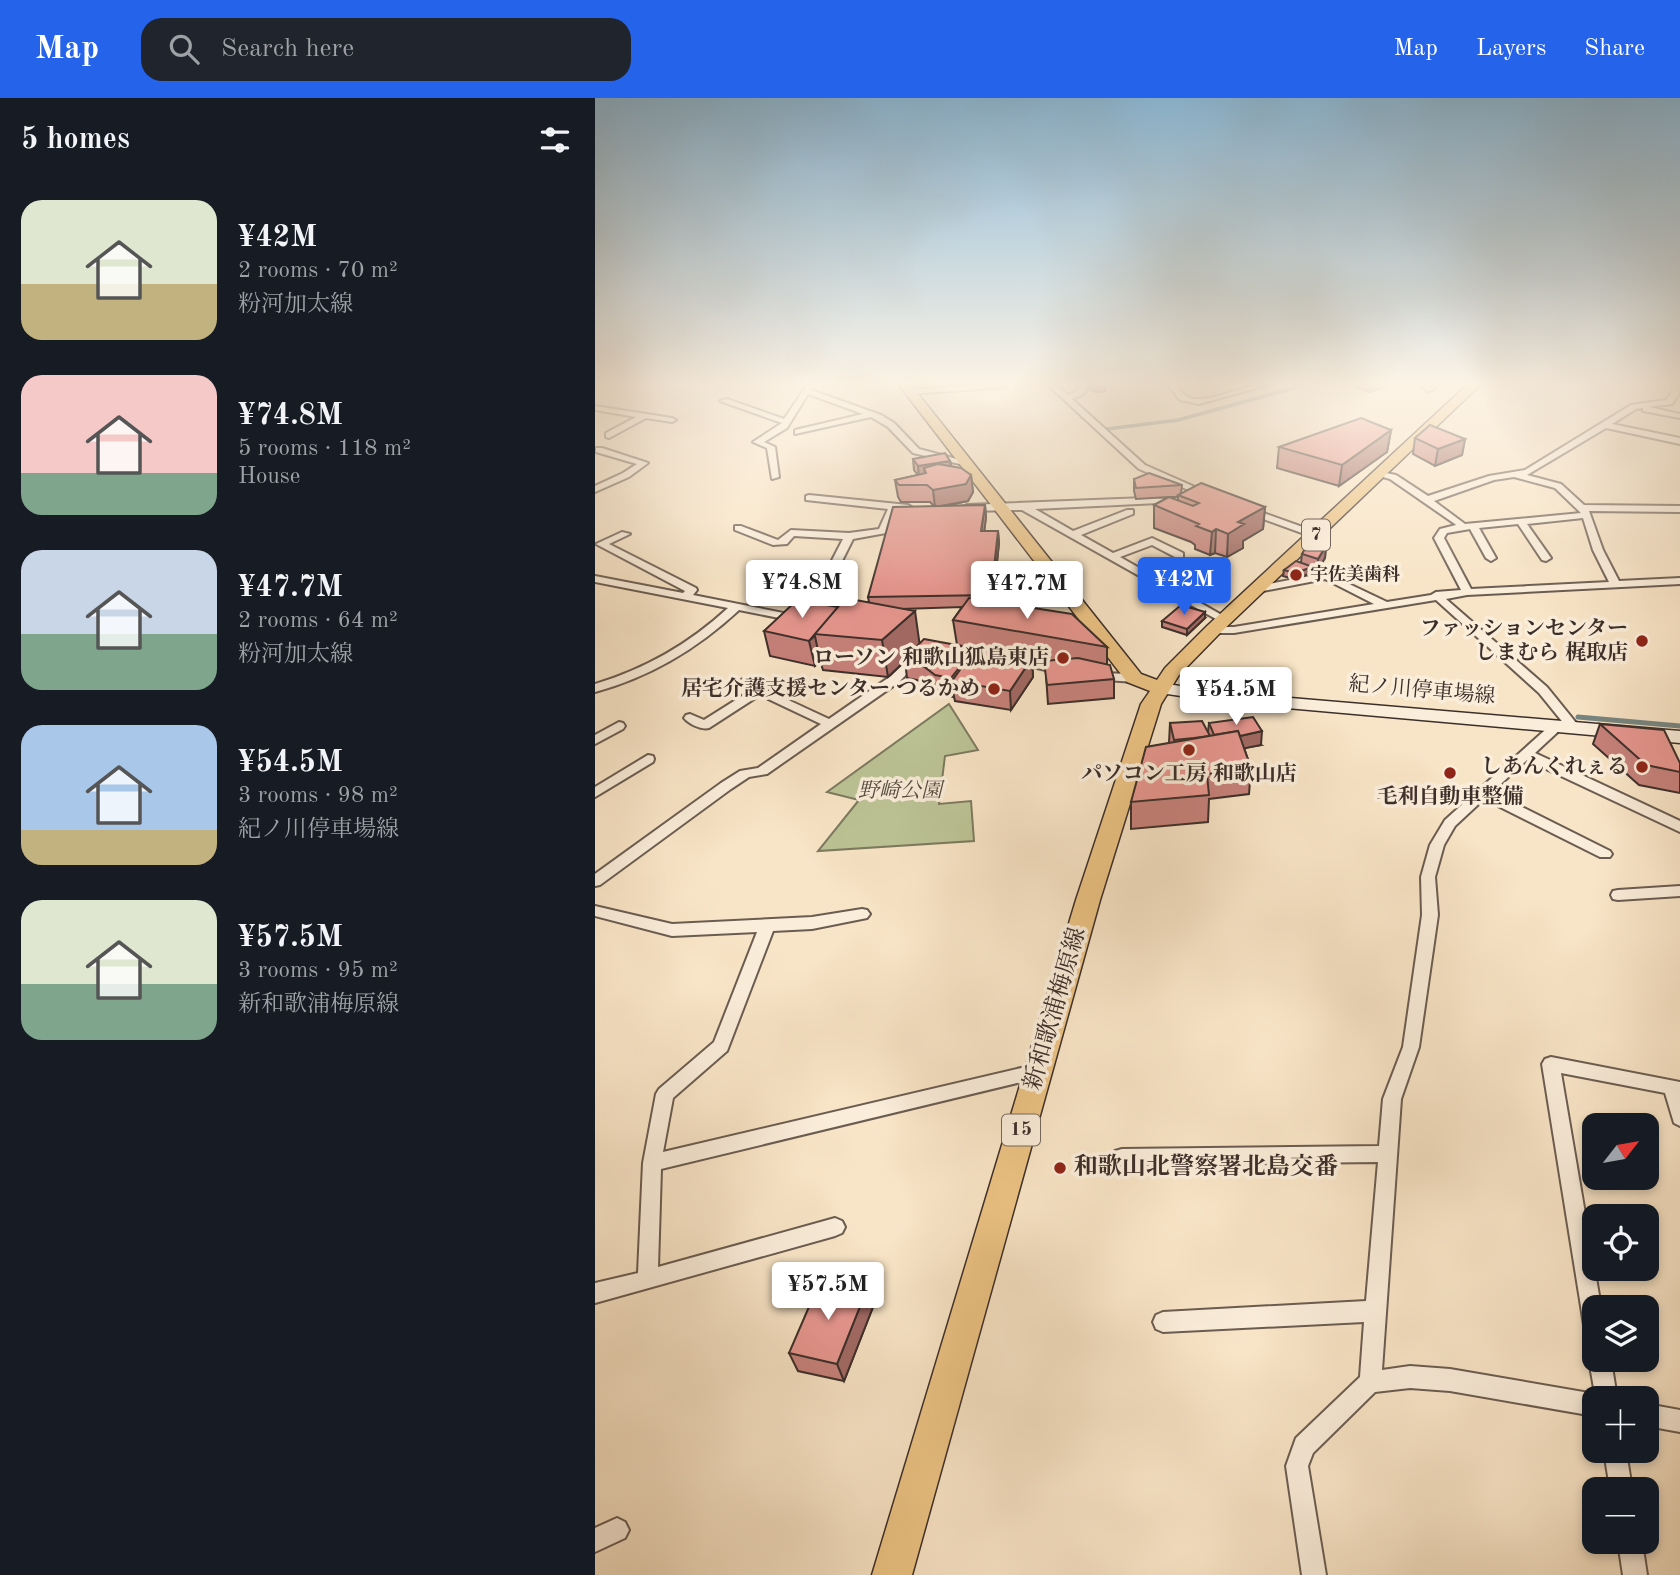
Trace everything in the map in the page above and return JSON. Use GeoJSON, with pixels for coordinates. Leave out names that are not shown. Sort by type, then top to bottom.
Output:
{"type":"FeatureCollection","features":[{"type":"Feature","properties":{"kind":"main road"},"geometry":{"type":"LineString","coordinates":[[958,454],[1147,683]]}},
{"type":"Feature","properties":{"kind":"main road","name":"7"},"geometry":{"type":"LineString","coordinates":[[1147,683],[1172,672],[1399,454]]}},
{"type":"Feature","properties":{"kind":"main road","name":"紀ノ川停車場線"},"geometry":{"type":"LineString","coordinates":[[1147,683],[1221,697],[1680,737]]}},
{"type":"Feature","properties":{"kind":"main road","name":"新和歌浦梅原線"},"geometry":{"type":"LineString","coordinates":[[892,1575],[1088,900],[1151,704],[1147,683]]}},
{"type":"Feature","properties":{"kind":"street"},"geometry":{"type":"LineString","coordinates":[[595,489],[626,475],[644,463],[613,454]]}},
{"type":"Feature","properties":{"kind":"street"},"geometry":{"type":"LineString","coordinates":[[772,454],[775,478]]}},
{"type":"Feature","properties":{"kind":"street"},"geometry":{"type":"LineString","coordinates":[[929,454],[964,462]]}},
{"type":"Feature","properties":{"kind":"street"},"geometry":{"type":"LineString","coordinates":[[1128,454],[1142,467],[1223,501]]}},
{"type":"Feature","properties":{"kind":"street"},"geometry":{"type":"LineString","coordinates":[[1429,499],[1492,478],[1528,472],[1558,454]]}},
{"type":"Feature","properties":{"kind":"street"},"geometry":{"type":"LineString","coordinates":[[1379,473],[1393,477],[1429,499],[1462,527]]}},
{"type":"Feature","properties":{"kind":"street"},"geometry":{"type":"LineString","coordinates":[[1517,475],[1558,486],[1585,512],[1598,550],[1616,585]]}},
{"type":"Feature","properties":{"kind":"street"},"geometry":{"type":"LineString","coordinates":[[961,508],[1024,508],[1210,496]]}},
{"type":"Feature","properties":{"kind":"street"},"geometry":{"type":"LineString","coordinates":[[809,498],[893,508],[920,508]]}},
{"type":"Feature","properties":{"kind":"street"},"geometry":{"type":"LineString","coordinates":[[1235,505],[1316,535]]}},
{"type":"Feature","properties":{"kind":"street"},"geometry":{"type":"LineString","coordinates":[[738,528],[777,543],[784,542],[791,533],[849,536],[883,531],[893,508]]}},
{"type":"Feature","properties":{"kind":"street"},"geometry":{"type":"LineString","coordinates":[[1024,508],[1112,557],[1218,625],[1234,630],[1467,592],[1680,581]]}},
{"type":"Feature","properties":{"kind":"street"},"geometry":{"type":"LineString","coordinates":[[1467,592],[1439,538],[1443,531],[1522,523],[1585,512],[1680,509]]}},
{"type":"Feature","properties":{"kind":"street"},"geometry":{"type":"LineString","coordinates":[[1072,535],[1130,512]]}},
{"type":"Feature","properties":{"kind":"street"},"geometry":{"type":"LineString","coordinates":[[1522,523],[1546,558]]}},
{"type":"Feature","properties":{"kind":"street"},"geometry":{"type":"LineString","coordinates":[[1473,526],[1491,558]]}},
{"type":"Feature","properties":{"kind":"street"},"geometry":{"type":"LineString","coordinates":[[625,534],[601,544],[692,590],[685,597]]}},
{"type":"Feature","properties":{"kind":"street"},"geometry":{"type":"LineString","coordinates":[[796,576],[829,577],[849,536]]}},
{"type":"Feature","properties":{"kind":"street"},"geometry":{"type":"LineString","coordinates":[[1112,557],[1152,541],[1179,555]]}},
{"type":"Feature","properties":{"kind":"street"},"geometry":{"type":"LineString","coordinates":[[1329,564],[1320,572],[1383,604]]}},
{"type":"Feature","properties":{"kind":"street"},"geometry":{"type":"LineString","coordinates":[[1258,589],[1326,576]]}},
{"type":"Feature","properties":{"kind":"street"},"geometry":{"type":"LineString","coordinates":[[595,579],[810,621]]}},
{"type":"Feature","properties":{"kind":"street"},"geometry":{"type":"LineString","coordinates":[[1370,1382],[1392,1099],[1411,1047],[1430,915],[1428,877],[1437,845],[1450,823],[1482,793],[1526,754],[1565,726],[1543,690],[1436,596]]}},
{"type":"Feature","properties":{"kind":"street"},"geometry":{"type":"LineString","coordinates":[[595,688],[621,681],[692,645],[736,607]]}},
{"type":"Feature","properties":{"kind":"street"},"geometry":{"type":"LineString","coordinates":[[595,881],[726,786],[745,774],[762,771],[895,679],[929,645],[915,642]]}},
{"type":"Feature","properties":{"kind":"street"},"geometry":{"type":"LineString","coordinates":[[1007,659],[1100,678],[1147,683]]}},
{"type":"Feature","properties":{"kind":"street"},"geometry":{"type":"LineString","coordinates":[[743,683],[831,724]]}},
{"type":"Feature","properties":{"kind":"street"},"geometry":{"type":"LineString","coordinates":[[690,718],[705,725],[758,691]]}},
{"type":"Feature","properties":{"kind":"street"},"geometry":{"type":"LineString","coordinates":[[595,740],[619,726]]}},
{"type":"Feature","properties":{"kind":"street"},"geometry":{"type":"LineString","coordinates":[[1526,754],[1680,827]]}},
{"type":"Feature","properties":{"kind":"street"},"geometry":{"type":"LineString","coordinates":[[595,793],[648,759]]}},
{"type":"Feature","properties":{"kind":"street"},"geometry":{"type":"LineString","coordinates":[[1482,793],[1605,854]]}},
{"type":"Feature","properties":{"kind":"street"},"geometry":{"type":"LineString","coordinates":[[1618,895],[1680,891]]}},
{"type":"Feature","properties":{"kind":"street"},"geometry":{"type":"LineString","coordinates":[[595,911],[671,930],[812,923],[862,914]]}},
{"type":"Feature","properties":{"kind":"street"},"geometry":{"type":"LineString","coordinates":[[648,1280],[652,1163],[665,1094],[721,1046],[767,926]]}},
{"type":"Feature","properties":{"kind":"street"},"geometry":{"type":"LineString","coordinates":[[1589,1295],[1551,1064],[1676,1088],[1680,1118]]}},
{"type":"Feature","properties":{"kind":"street"},"geometry":{"type":"LineString","coordinates":[[652,1163],[1038,1072]]}},
{"type":"Feature","properties":{"kind":"street"},"geometry":{"type":"LineString","coordinates":[[1122,1157],[1388,1154]]}},
{"type":"Feature","properties":{"kind":"street"},"geometry":{"type":"LineString","coordinates":[[595,1293],[835,1227]]}},
{"type":"Feature","properties":{"kind":"street"},"geometry":{"type":"LineString","coordinates":[[1163,1322],[1375,1311]]}},
{"type":"Feature","properties":{"kind":"street"},"geometry":{"type":"LineString","coordinates":[[1314,1575],[1297,1466],[1304,1446],[1370,1382],[1410,1377],[1450,1380],[1582,1403]]}},
{"type":"Feature","properties":{"kind":"street"},"geometry":{"type":"LineString","coordinates":[[1659,1417],[1680,1420]]}},
{"type":"Feature","properties":{"kind":"street"},"geometry":{"type":"LineString","coordinates":[[595,1540],[617,1530]]}},
{"type":"Feature","properties":{"kind":"street"},"geometry":{"type":"LineString","coordinates":[[1632,1554],[1635,1575]]}},
{"type":"Feature","properties":{"kind":"green space","name":"野崎公園"},"geometry":{"type":"Polygon","coordinates":[[[949,704],[978,750],[945,756],[939,804],[971,801],[974,841],[818,851],[859,800],[827,792],[949,704]]]}},
{"type":"Feature","properties":{"kind":"building"},"geometry":{"type":"Polygon","coordinates":[[[946,454],[950,461],[918,466],[913,459],[946,454]]]}},
{"type":"Feature","properties":{"kind":"building"},"geometry":{"type":"Polygon","coordinates":[[[1303,454],[1358,454],[1342,465],[1303,454]]]}},
{"type":"Feature","properties":{"kind":"building"},"geometry":{"type":"Polygon","coordinates":[[[938,464],[961,468],[971,475],[966,484],[933,490],[927,485],[899,485],[895,480],[926,473],[924,468],[938,464]]]}},
{"type":"Feature","properties":{"kind":"building"},"geometry":{"type":"Polygon","coordinates":[[[1149,473],[1182,485],[1136,488],[1134,479],[1149,473]]]}},
{"type":"Feature","properties":{"kind":"building"},"geometry":{"type":"Polygon","coordinates":[[[1201,483],[1265,507],[1238,522],[1244,524],[1228,534],[1196,526],[1199,524],[1154,505],[1169,497],[1193,506],[1199,503],[1178,495],[1201,483]]]}},
{"type":"Feature","properties":{"kind":"building"},"geometry":{"type":"Polygon","coordinates":[[[985,505],[981,531],[998,531],[991,595],[868,597],[893,507],[985,505]]]}},
{"type":"Feature","properties":{"kind":"building"},"geometry":{"type":"Polygon","coordinates":[[[1309,542],[1326,546],[1318,559],[1302,554],[1309,542]]]}},
{"type":"Feature","properties":{"kind":"building"},"geometry":{"type":"Polygon","coordinates":[[[1296,561],[1313,567],[1294,573],[1284,570],[1296,561]]]}},
{"type":"Feature","properties":{"kind":"building"},"geometry":{"type":"Polygon","coordinates":[[[845,598],[915,611],[882,640],[814,634],[845,598]]]}},
{"type":"Feature","properties":{"kind":"building"},"geometry":{"type":"Polygon","coordinates":[[[969,598],[1072,614],[1107,647],[953,620],[969,598]]]}},
{"type":"Feature","properties":{"kind":"building"},"geometry":{"type":"Polygon","coordinates":[[[797,600],[838,607],[809,641],[764,631],[797,600]]]}},
{"type":"Feature","properties":{"kind":"building"},"geometry":{"type":"Polygon","coordinates":[[[1181,605],[1205,612],[1187,629],[1162,621],[1181,605]]]}},
{"type":"Feature","properties":{"kind":"building"},"geometry":{"type":"Polygon","coordinates":[[[924,639],[967,647],[954,662],[962,664],[951,678],[935,675],[918,662],[904,659],[924,639]]]}},
{"type":"Feature","properties":{"kind":"building"},"geometry":{"type":"Polygon","coordinates":[[[975,649],[1032,658],[1010,691],[952,681],[975,649]]]}},
{"type":"Feature","properties":{"kind":"building"},"geometry":{"type":"Polygon","coordinates":[[[1078,658],[1110,665],[1114,679],[1047,685],[1044,661],[1078,658]]]}},
{"type":"Feature","properties":{"kind":"building"},"geometry":{"type":"Polygon","coordinates":[[[1253,717],[1262,731],[1240,736],[1238,731],[1214,735],[1209,723],[1253,717]]]}},
{"type":"Feature","properties":{"kind":"building"},"geometry":{"type":"Polygon","coordinates":[[[1202,721],[1210,736],[1174,740],[1170,723],[1202,721]]]}},
{"type":"Feature","properties":{"kind":"building"},"geometry":{"type":"Polygon","coordinates":[[[1600,724],[1664,730],[1680,763],[1680,772],[1646,765],[1600,724]]]}},
{"type":"Feature","properties":{"kind":"building"},"geometry":{"type":"Polygon","coordinates":[[[1238,731],[1251,768],[1207,774],[1209,795],[1131,802],[1146,747],[1238,731]]]}},
{"type":"Feature","properties":{"kind":"building"},"geometry":{"type":"Polygon","coordinates":[[[821,1279],[867,1289],[837,1364],[789,1353],[821,1279]]]}},
{"type":"Feature","properties":{"kind":"waterway"},"geometry":{"type":"LineString","coordinates":[[1578,717],[1680,726]]}},
{"type":"Feature","properties":{"kind":"place","name":"宇佐美歯科"},"geometry":{"type":"Point","coordinates":[1296,575]}},
{"type":"Feature","properties":{"kind":"place","name":"ファッションセンター しまむら 梶取店"},"geometry":{"type":"Point","coordinates":[1642,641]}},
{"type":"Feature","properties":{"kind":"place","name":"ローソン 和歌山狐島東店"},"geometry":{"type":"Point","coordinates":[1063,658]}},
{"type":"Feature","properties":{"kind":"place","name":"居宅介護支援センター つるかめ"},"geometry":{"type":"Point","coordinates":[994,689]}},
{"type":"Feature","properties":{"kind":"place","name":"パソコン工房 和歌山店"},"geometry":{"type":"Point","coordinates":[1189,750]}},
{"type":"Feature","properties":{"kind":"place","name":"しあんくれぇる"},"geometry":{"type":"Point","coordinates":[1642,767]}},
{"type":"Feature","properties":{"kind":"place","name":"毛利自動車整備"},"geometry":{"type":"Point","coordinates":[1450,773]}},
{"type":"Feature","properties":{"kind":"place","name":"和歌山北警察署北島交番"},"geometry":{"type":"Point","coordinates":[1060,1168]}}]}
